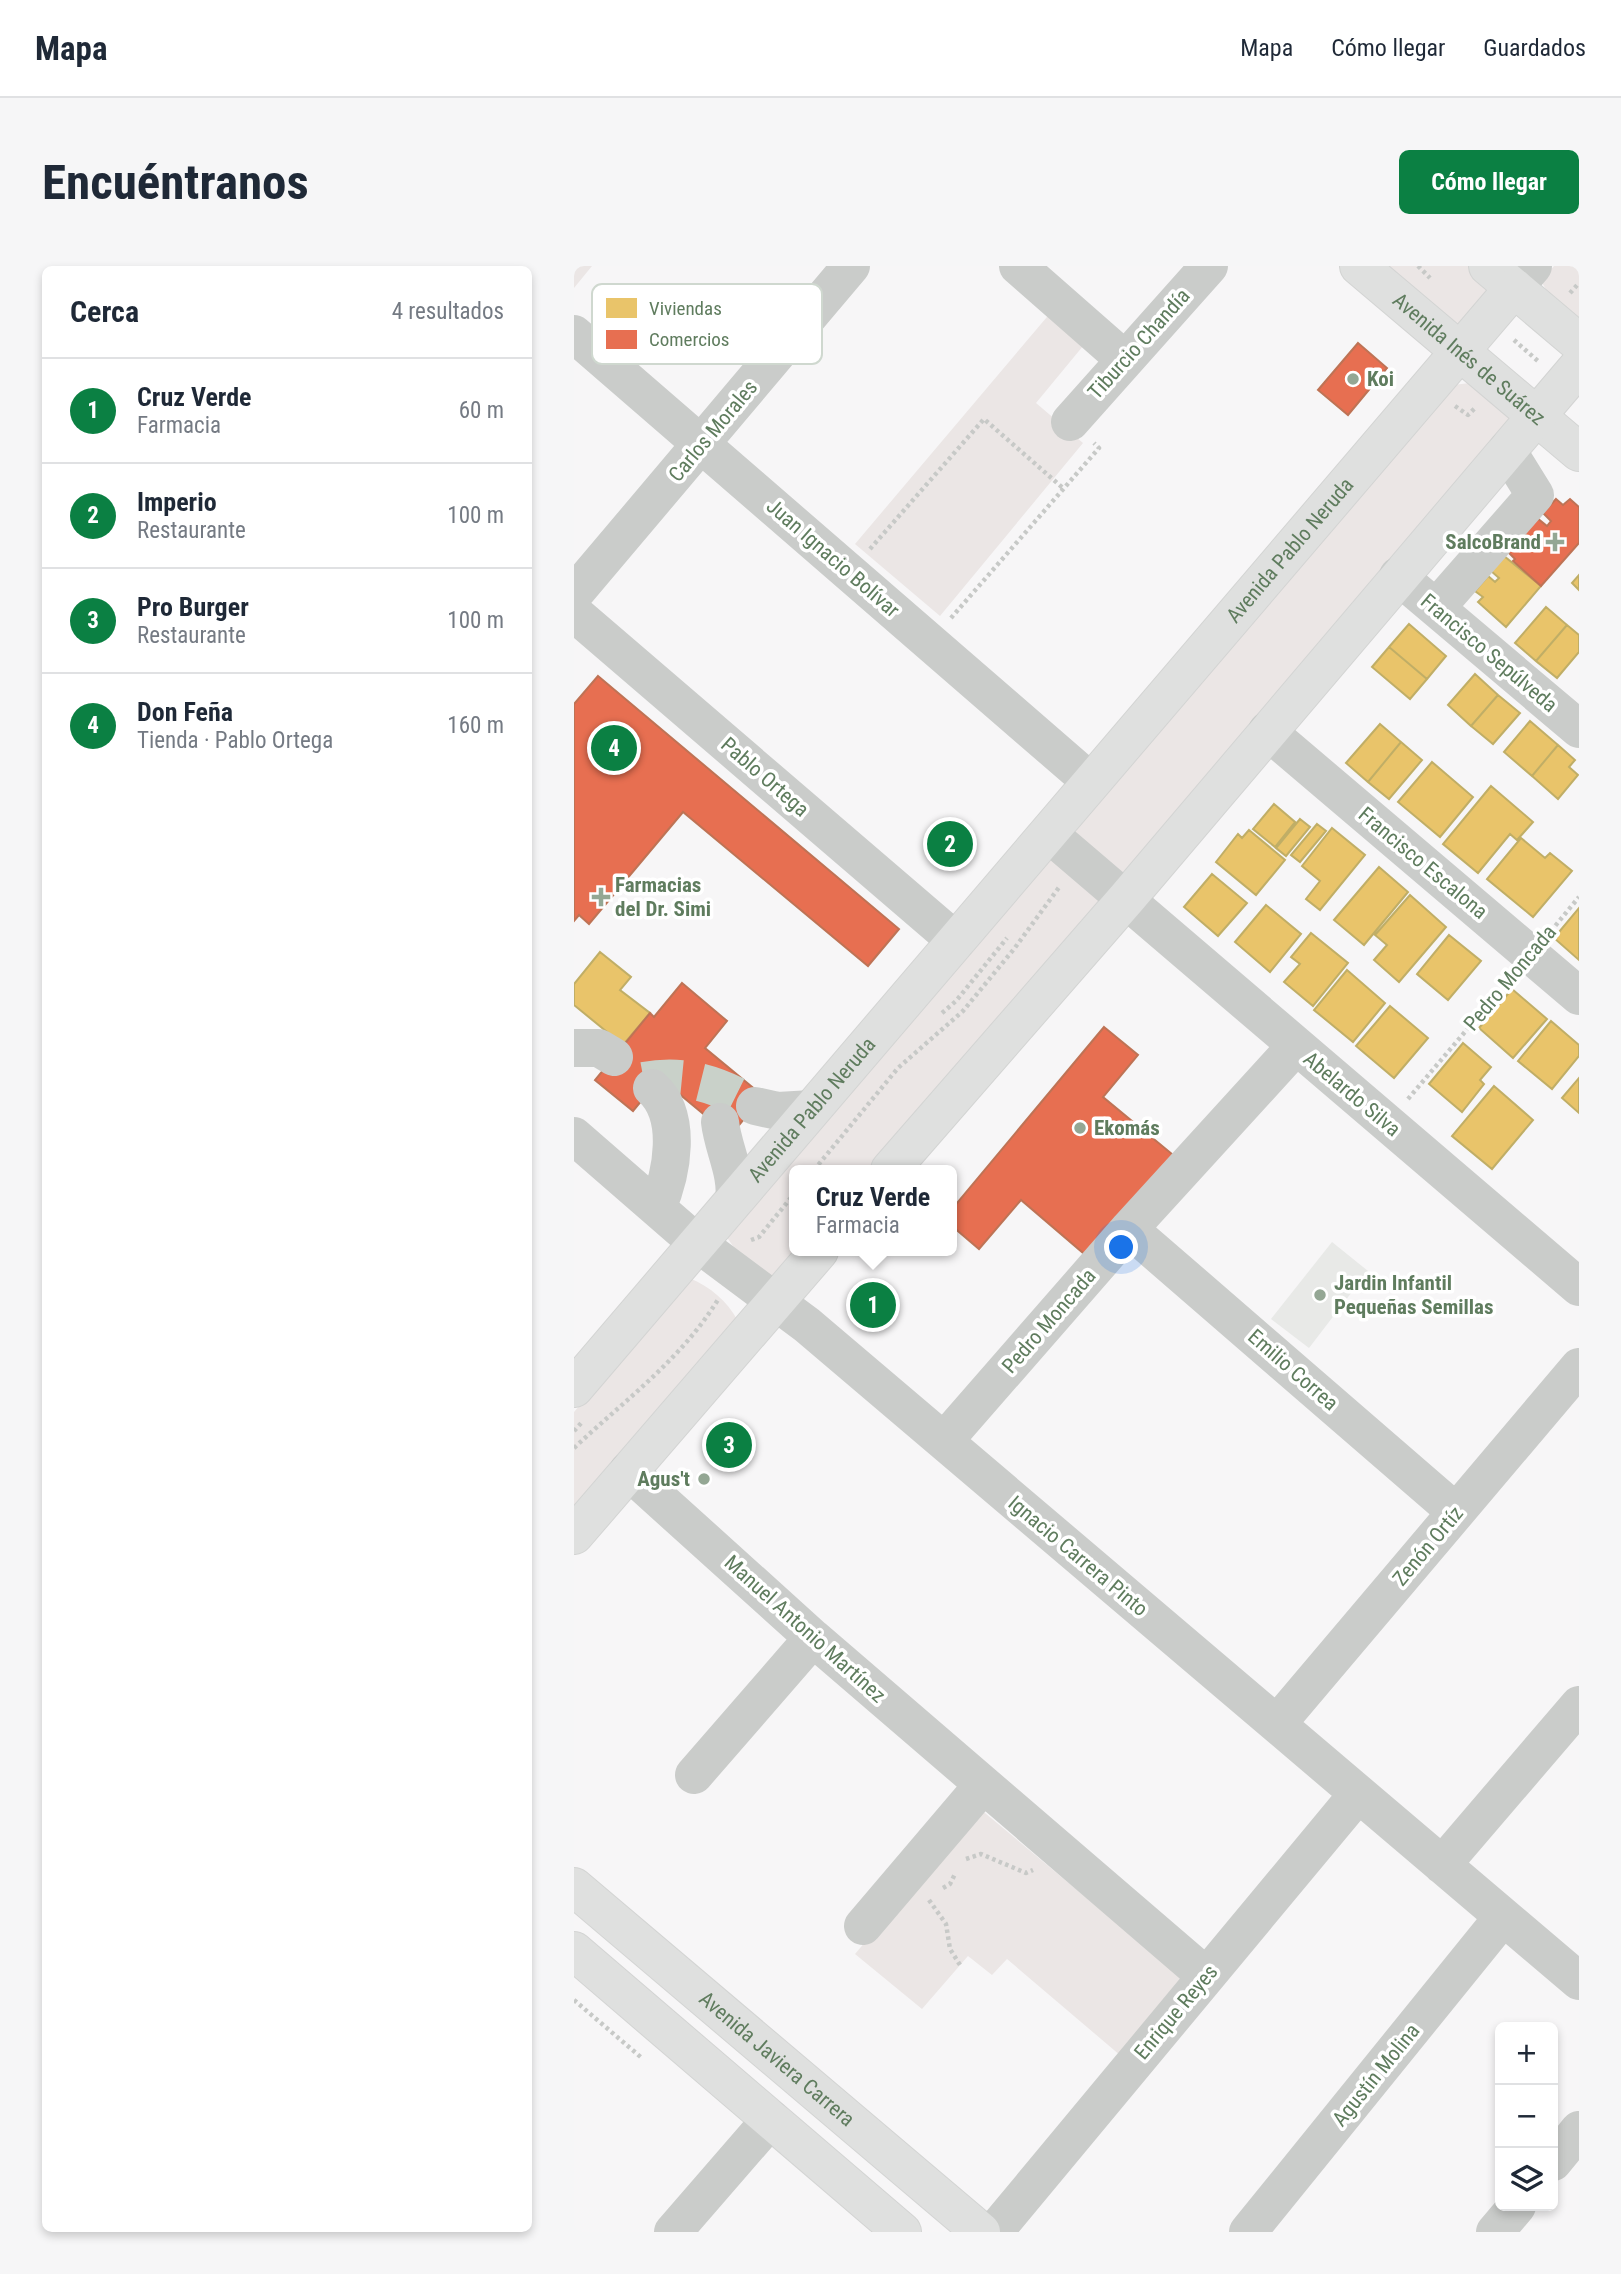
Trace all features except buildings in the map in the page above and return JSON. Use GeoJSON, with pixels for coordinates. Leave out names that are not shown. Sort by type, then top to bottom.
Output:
{"type":"FeatureCollection","features":[{"type":"Feature","properties":{"kind":"main road","name":"Avenida Inés de Suárez"},"geometry":{"type":"LineString","coordinates":[[1359,266],[1579,452]]}},
{"type":"Feature","properties":{"kind":"main road","name":"Avenida Pablo Neruda"},"geometry":{"type":"LineString","coordinates":[[574,1388],[1460,352],[1512,273]]}},
{"type":"Feature","properties":{"kind":"main road"},"geometry":{"type":"LineString","coordinates":[[1512,273],[1579,343]]}},
{"type":"Feature","properties":{"kind":"main road"},"geometry":{"type":"LineString","coordinates":[[894,1165],[1127,898],[1579,366]]}},
{"type":"Feature","properties":{"kind":"main road"},"geometry":{"type":"LineString","coordinates":[[574,1535],[815,1256]]}},
{"type":"Feature","properties":{"kind":"main road","name":"Avenida Javiera Carrera"},"geometry":{"type":"LineString","coordinates":[[574,1887],[981,2232]]}},
{"type":"Feature","properties":{"kind":"main road"},"geometry":{"type":"LineString","coordinates":[[574,1951],[902,2232]]}},
{"type":"Feature","properties":{"kind":"main road"},"geometry":{"type":"LineString","coordinates":[[771,2119],[801,2109],[832,2106]]}},
{"type":"Feature","properties":{"kind":"street","name":"Carlos Morales"},"geometry":{"type":"LineString","coordinates":[[822,301],[851,266]]}},
{"type":"Feature","properties":{"kind":"street"},"geometry":{"type":"LineString","coordinates":[[1017,266],[1124,359]]}},
{"type":"Feature","properties":{"kind":"street","name":"Tiburcio Chandía"},"geometry":{"type":"LineString","coordinates":[[1070,422],[1209,266]]}},
{"type":"Feature","properties":{"kind":"street","name":"Juan Ignacio Bolívar"},"geometry":{"type":"LineString","coordinates":[[574,334],[592,350]]}},
{"type":"Feature","properties":{"kind":"street","name":"Juan Ignacio Bolívar"},"geometry":{"type":"LineString","coordinates":[[609,364],[1091,782]]}},
{"type":"Feature","properties":{"kind":"street","name":"Carlos Morales"},"geometry":{"type":"LineString","coordinates":[[574,594],[769,364]]}},
{"type":"Feature","properties":{"kind":"street"},"geometry":{"type":"LineString","coordinates":[[1436,608],[1535,495],[1507,450]]}},
{"type":"Feature","properties":{"kind":"street"},"geometry":{"type":"LineString","coordinates":[[1406,567],[1468,572]]}},
{"type":"Feature","properties":{"kind":"street","name":"Francisco Sepúlveda"},"geometry":{"type":"LineString","coordinates":[[1406,567],[1436,608],[1579,729]]}},
{"type":"Feature","properties":{"kind":"street","name":"Pablo Ortega"},"geometry":{"type":"LineString","coordinates":[[574,613],[956,941]]}},
{"type":"Feature","properties":{"kind":"street","name":"Francisco Escalona"},"geometry":{"type":"LineString","coordinates":[[1267,730],[1579,996]]}},
{"type":"Feature","properties":{"kind":"street"},"geometry":{"type":"LineString","coordinates":[[1049,834],[1127,898]]}},
{"type":"Feature","properties":{"kind":"street","name":"Abelardo Silva"},"geometry":{"type":"LineString","coordinates":[[1127,898],[1579,1287]]}},
{"type":"Feature","properties":{"kind":"street","name":"Pedro Moncada"},"geometry":{"type":"LineString","coordinates":[[944,1441],[1129,1228],[1296,1046]]}},
{"type":"Feature","properties":{"kind":"street"},"geometry":{"type":"LineString","coordinates":[[574,1048],[599,1048],[614,1057]]}},
{"type":"Feature","properties":{"kind":"street"},"geometry":{"type":"LineString","coordinates":[[652,1088],[668,1109],[670,1126],[668,1182],[657,1208]]}},
{"type":"Feature","properties":{"kind":"street"},"geometry":{"type":"LineString","coordinates":[[755,1106],[778,1111],[812,1109]]}},
{"type":"Feature","properties":{"kind":"street"},"geometry":{"type":"LineString","coordinates":[[720,1122],[723,1146],[734,1178],[734,1201]]}},
{"type":"Feature","properties":{"kind":"street","name":"Ignacio Carrera Pinto"},"geometry":{"type":"LineString","coordinates":[[574,1136],[697,1243],[776,1301],[944,1441],[1579,1981]]}},
{"type":"Feature","properties":{"kind":"street","name":"Emilio Correa"},"geometry":{"type":"LineString","coordinates":[[1129,1228],[1456,1512]]}},
{"type":"Feature","properties":{"kind":"street","name":"Zenón Ortíz"},"geometry":{"type":"LineString","coordinates":[[1277,1724],[1579,1367]]}},
{"type":"Feature","properties":{"kind":"street","name":"Manuel Antonio Martínez"},"geometry":{"type":"LineString","coordinates":[[628,1471],[813,1638],[1206,1976]]}},
{"type":"Feature","properties":{"kind":"street"},"geometry":{"type":"LineString","coordinates":[[694,1775],[813,1638]]}},
{"type":"Feature","properties":{"kind":"street"},"geometry":{"type":"LineString","coordinates":[[1442,1865],[1579,1706]]}},
{"type":"Feature","properties":{"kind":"street"},"geometry":{"type":"LineString","coordinates":[[863,1926],[983,1785]]}},
{"type":"Feature","properties":{"kind":"street","name":"Enrique Reyes"},"geometry":{"type":"LineString","coordinates":[[994,2232],[1358,1794]]}},
{"type":"Feature","properties":{"kind":"street","name":"Agustín Molina"},"geometry":{"type":"LineString","coordinates":[[1248,2232],[1503,1917]]}},
{"type":"Feature","properties":{"kind":"street"},"geometry":{"type":"LineString","coordinates":[[673,2232],[771,2119]]}},
{"type":"Feature","properties":{"kind":"street"},"geometry":{"type":"LineString","coordinates":[[1558,2156],[1579,2130]]}},
{"type":"Feature","properties":{"kind":"street"},"geometry":{"type":"LineString","coordinates":[[1496,2232],[1513,2211]]}},
{"type":"Feature","properties":{"kind":"path"},"geometry":{"type":"LineString","coordinates":[[850,573],[984,419],[1064,489]]}},
{"type":"Feature","properties":{"kind":"path"},"geometry":{"type":"LineString","coordinates":[[930,642],[1099,448],[1070,422]]}},
{"type":"Feature","properties":{"kind":"path"},"geometry":{"type":"LineString","coordinates":[[818,1165],[898,1068],[963,1011],[1014,949],[1067,877]]}},
{"type":"Feature","properties":{"kind":"path","name":"Pedro Moncada"},"geometry":{"type":"LineString","coordinates":[[1387,1123],[1579,897]]}},
{"type":"Feature","properties":{"kind":"path"},"geometry":{"type":"LineString","coordinates":[[759,1237],[789,1200]]}},
{"type":"Feature","properties":{"kind":"path"},"geometry":{"type":"LineString","coordinates":[[574,1448],[663,1369],[705,1321],[719,1297]]}},
{"type":"Feature","properties":{"kind":"path"},"geometry":{"type":"LineString","coordinates":[[963,1860],[981,1854],[1026,1873],[1071,1859]]}},
{"type":"Feature","properties":{"kind":"path"},"geometry":{"type":"LineString","coordinates":[[956,1872],[950,1884],[927,1897],[946,1924],[950,1949],[960,1965]]}},
{"type":"Feature","properties":{"kind":"shaded area"},"geometry":{"type":"Polygon","coordinates":[[[574,266],[592,266],[574,288],[574,266]]]}},
{"type":"Feature","properties":{"kind":"shaded area"},"geometry":{"type":"Polygon","coordinates":[[[1374,266],[1472,266],[1500,290],[1460,341],[1374,266]]]}},
{"type":"Feature","properties":{"kind":"shaded area"},"geometry":{"type":"Polygon","coordinates":[[[1554,266],[1579,266],[1579,317],[1557,308],[1541,281],[1554,266]]]}},
{"type":"Feature","properties":{"kind":"shaded area"},"geometry":{"type":"Polygon","coordinates":[[[1052,311],[1088,340],[1036,403],[1083,443],[940,616],[855,544],[1052,311]]]}},
{"type":"Feature","properties":{"kind":"shaded area"},"geometry":{"type":"Polygon","coordinates":[[[1470,383],[1512,421],[873,1165],[789,1165],[791,1256],[775,1279],[735,1249],[726,1236],[1042,865],[1067,846],[1082,817],[1453,385],[1470,383]]]}},
{"type":"Feature","properties":{"kind":"shaded area","name":"Jardin Infantil Pequeñas Semillas"},"geometry":{"type":"Polygon","coordinates":[[[1332,1242],[1368,1271],[1309,1348],[1271,1319],[1332,1242]]]}},
{"type":"Feature","properties":{"kind":"shaded area"},"geometry":{"type":"Polygon","coordinates":[[[689,1278],[718,1295],[738,1321],[574,1513],[574,1412],[689,1278]]]}},
{"type":"Feature","properties":{"kind":"shaded area"},"geometry":{"type":"Polygon","coordinates":[[[979,1808],[1185,1980],[1121,2056],[1007,1959],[992,1975],[968,1956],[922,2009],[855,1954],[979,1808]]]}},
{"type":"Feature","properties":{"kind":"tunnel"},"geometry":{"type":"LineString","coordinates":[[644,1081],[674,1079],[702,1083],[755,1106]]}},
{"type":"Feature","properties":{"kind":"place","name":"Koi"},"geometry":{"type":"Point","coordinates":[1353,379]}},
{"type":"Feature","properties":{"kind":"place","name":"SalcoBrand"},"geometry":{"type":"Point","coordinates":[1555,542]}},
{"type":"Feature","properties":{"kind":"place","name":"Don Feña"},"geometry":{"type":"Point","coordinates":[614,748]}},
{"type":"Feature","properties":{"kind":"place","name":"Imperio"},"geometry":{"type":"Point","coordinates":[950,844]}},
{"type":"Feature","properties":{"kind":"place","name":"Farmacias del Dr. Simi"},"geometry":{"type":"Point","coordinates":[601,897]}},
{"type":"Feature","properties":{"kind":"place","name":"Ekomás"},"geometry":{"type":"Point","coordinates":[1080,1128]}},
{"type":"Feature","properties":{"kind":"place","name":"Jardin Infantil Pequeñas Semillas"},"geometry":{"type":"Point","coordinates":[1320,1295]}},
{"type":"Feature","properties":{"kind":"place","name":"Cruz Verde"},"geometry":{"type":"Point","coordinates":[873,1305]}},
{"type":"Feature","properties":{"kind":"place","name":"Pro Burger"},"geometry":{"type":"Point","coordinates":[729,1445]}},
{"type":"Feature","properties":{"kind":"place","name":"Agus't"},"geometry":{"type":"Point","coordinates":[704,1479]}}]}
